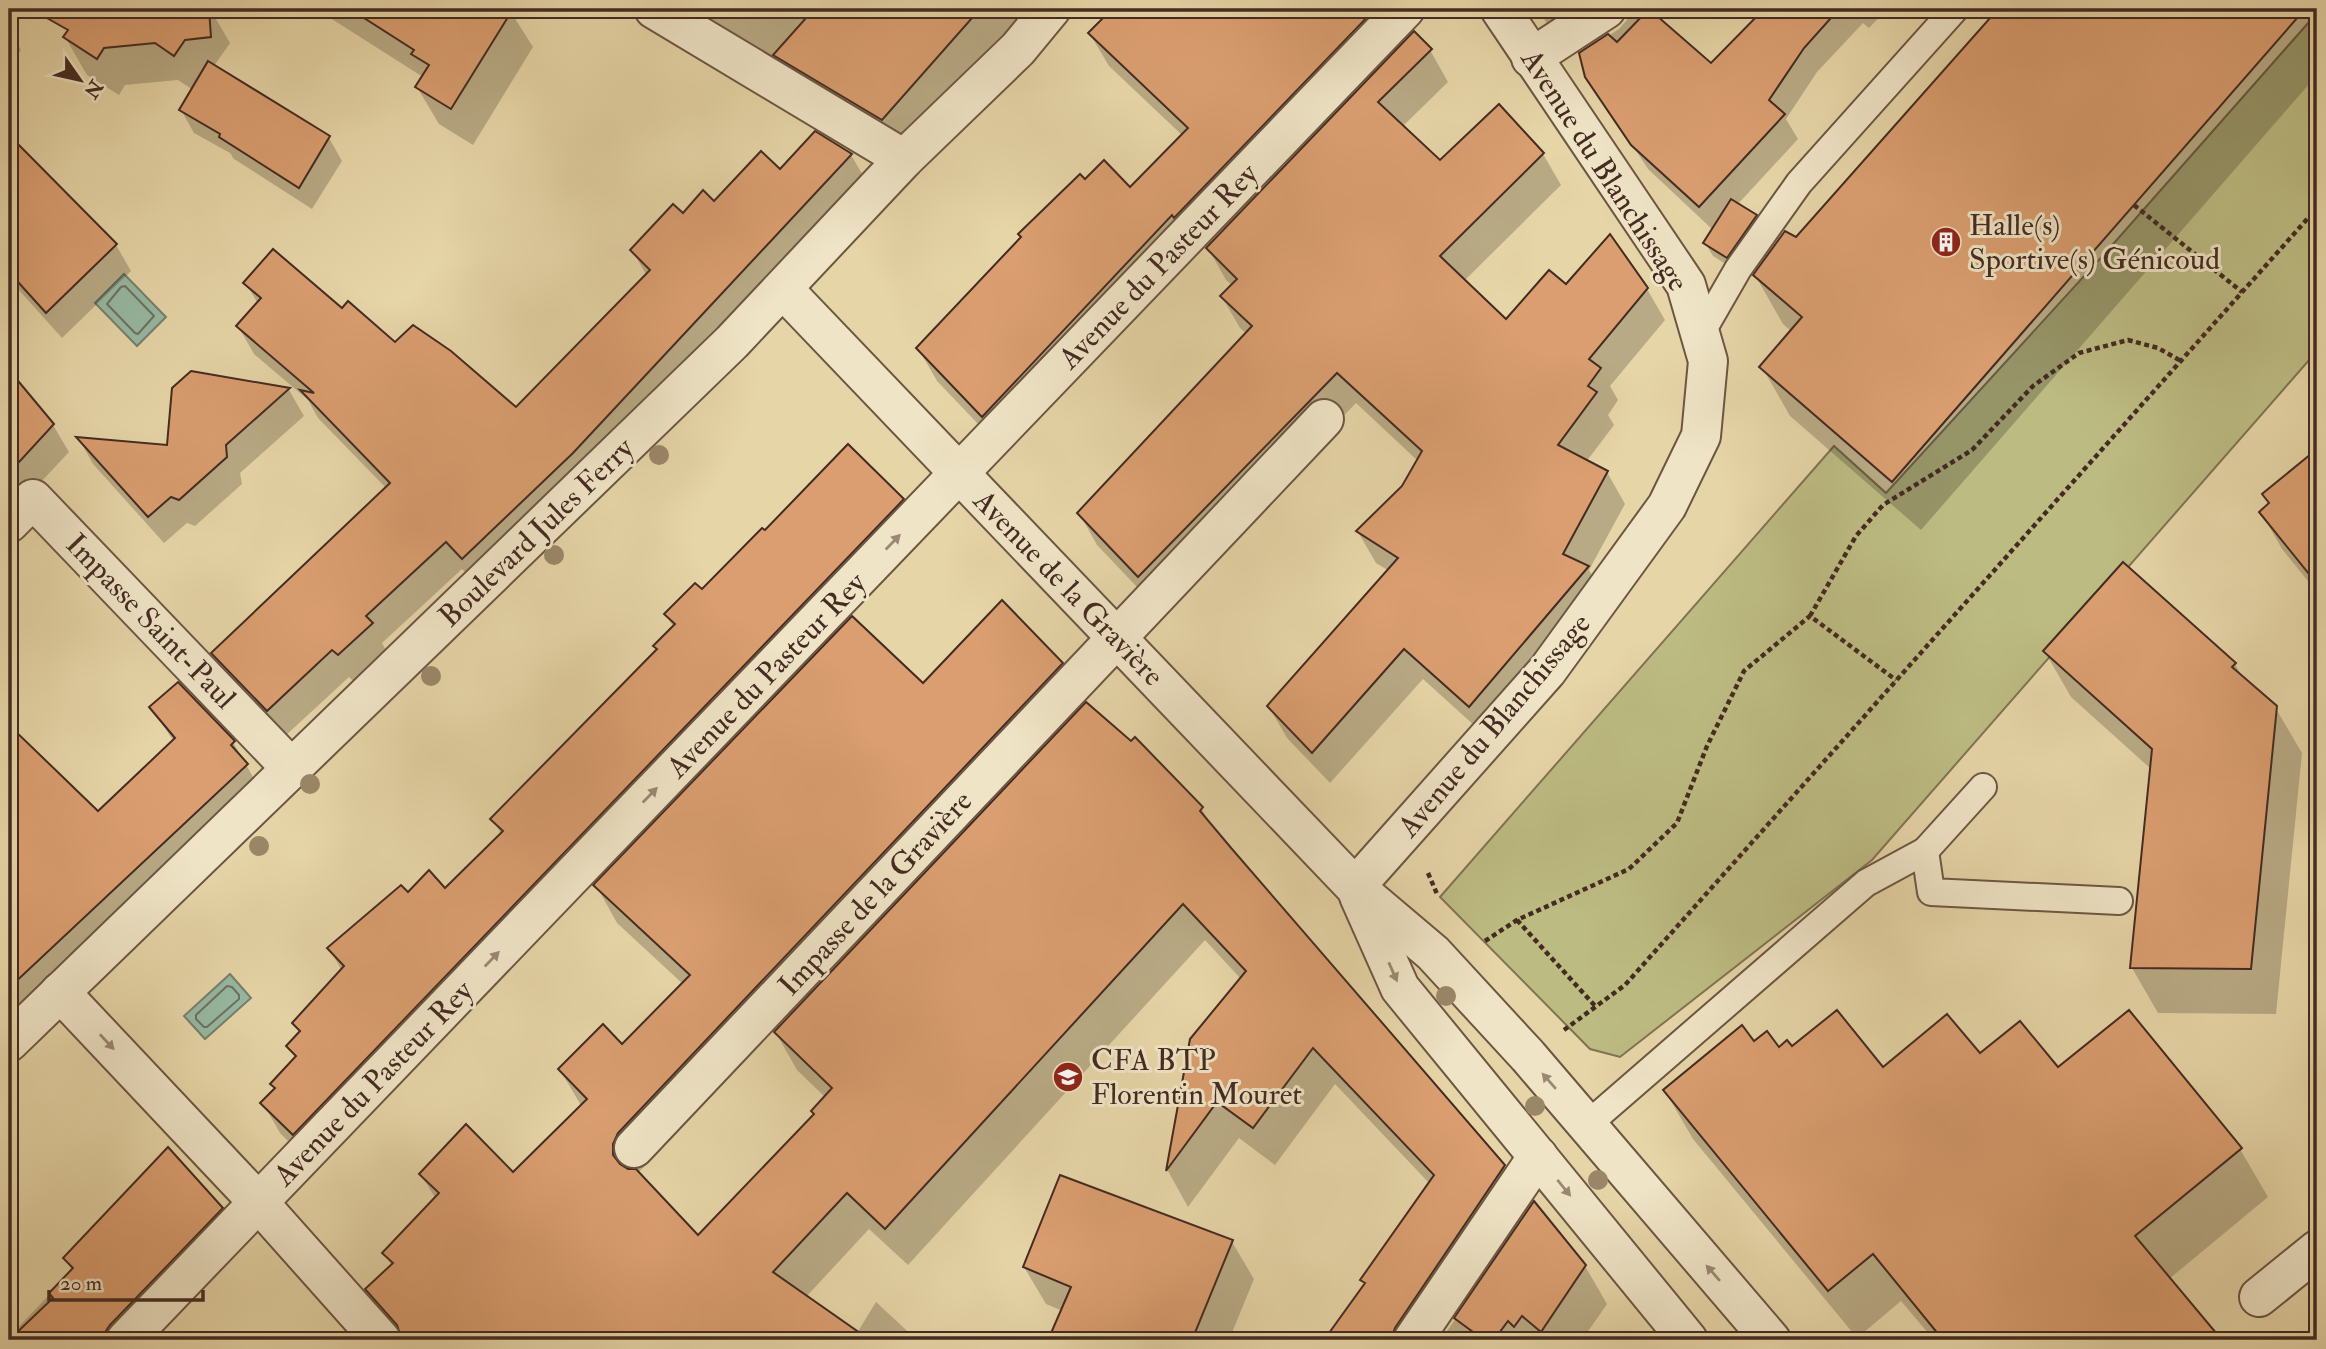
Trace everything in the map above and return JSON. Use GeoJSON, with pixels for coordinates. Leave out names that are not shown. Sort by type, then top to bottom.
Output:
{"type":"FeatureCollection","features":[{"type":"Feature","properties":{"kind":"street"},"geometry":{"type":"LineString","coordinates":[[654,9],[904,159]]}},
{"type":"Feature","properties":{"kind":"street","name":"Boulevard Jules Ferry"},"geometry":{"type":"LineString","coordinates":[[9,1042],[732,342],[904,159],[1018,49],[1051,9]]}},
{"type":"Feature","properties":{"kind":"street","name":"Avenue du Pasteur Rey"},"geometry":{"type":"LineString","coordinates":[[126,1340],[1405,9]]}},
{"type":"Feature","properties":{"kind":"street","name":"Avenue du Blanchissage"},"geometry":{"type":"LineString","coordinates":[[1355,887],[1547,671],[1667,506],[1701,436],[1708,361],[1686,285],[1500,9]]}},
{"type":"Feature","properties":{"kind":"street"},"geometry":{"type":"LineString","coordinates":[[1531,58],[1606,9]]}},
{"type":"Feature","properties":{"kind":"street","name":"Avenue de la Gravière"},"geometry":{"type":"LineString","coordinates":[[783,289],[1355,887]]}},
{"type":"Feature","properties":{"kind":"street","name":"Impasse de la Gravière"},"geometry":{"type":"LineString","coordinates":[[634,1148],[1324,419]]}},
{"type":"Feature","properties":{"kind":"street","name":"Impasse Saint-Paul"},"geometry":{"type":"LineString","coordinates":[[9,523],[33,499],[292,769]]}},
{"type":"Feature","properties":{"kind":"street"},"geometry":{"type":"LineString","coordinates":[[1355,887],[1433,953],[1587,1125],[1770,1340]]}},
{"type":"Feature","properties":{"kind":"street"},"geometry":{"type":"LineString","coordinates":[[1355,887],[1400,988],[1688,1340]]}},
{"type":"Feature","properties":{"kind":"street"},"geometry":{"type":"LineString","coordinates":[[60,992],[258,1202],[381,1340]]}},
{"type":"Feature","properties":{"kind":"street"},"geometry":{"type":"LineString","coordinates":[[1413,1340],[1538,1156]]}},
{"type":"Feature","properties":{"kind":"street"},"geometry":{"type":"LineString","coordinates":[[2259,1297],[2317,1250]]}},
{"type":"Feature","properties":{"kind":"lane"},"geometry":{"type":"LineString","coordinates":[[1700,335],[1738,269],[1799,183],[1955,9]]}},
{"type":"Feature","properties":{"kind":"lane"},"geometry":{"type":"LineString","coordinates":[[1587,1125],[1866,883],[1925,851],[1983,788]]}},
{"type":"Feature","properties":{"kind":"lane"},"geometry":{"type":"LineString","coordinates":[[1925,851],[1931,892],[2119,901]]}},
{"type":"Feature","properties":{"kind":"path"},"geometry":{"type":"LineString","coordinates":[[2134,205],[2242,292]]}},
{"type":"Feature","properties":{"kind":"path"},"geometry":{"type":"LineString","coordinates":[[1558,1034],[1625,985],[2317,208]]}},
{"type":"Feature","properties":{"kind":"path"},"geometry":{"type":"LineString","coordinates":[[1478,946],[1517,920],[1629,869],[1677,823],[1707,746],[1744,671],[1810,616],[1856,536],[1883,505],[1972,450],[2033,386],[2079,353],[2128,340],[2158,348],[2180,362]]}},
{"type":"Feature","properties":{"kind":"path"},"geometry":{"type":"LineString","coordinates":[[1810,616],[1896,680]]}},
{"type":"Feature","properties":{"kind":"path"},"geometry":{"type":"LineString","coordinates":[[1396,842],[1428,873],[1438,896]]}},
{"type":"Feature","properties":{"kind":"path"},"geometry":{"type":"LineString","coordinates":[[1517,920],[1596,1007]]}},
{"type":"Feature","properties":{"kind":"shaded area"},"geometry":{"type":"Polygon","coordinates":[[[2317,13],[2317,351],[1872,860],[1620,1057],[1590,1049],[1440,897],[1834,446],[1886,493],[2107,251],[2317,13]]]}},
{"type":"Feature","properties":{"kind":"water"},"geometry":{"type":"Polygon","coordinates":[[[124,274],[166,317],[137,346],[95,303],[124,274]]]}},
{"type":"Feature","properties":{"kind":"water"},"geometry":{"type":"Polygon","coordinates":[[[230,974],[251,998],[205,1039],[184,1016],[230,974]]]}},
{"type":"Feature","properties":{"kind":"building"},"geometry":{"type":"Polygon","coordinates":[[[31,9],[209,9],[211,37],[185,40],[174,56],[155,43],[104,48],[97,59],[63,37],[68,30],[31,9]]]}},
{"type":"Feature","properties":{"kind":"building"},"geometry":{"type":"Polygon","coordinates":[[[350,9],[513,9],[451,109],[415,87],[429,65],[411,54],[414,50],[350,9]]]}},
{"type":"Feature","properties":{"kind":"building"},"geometry":{"type":"Polygon","coordinates":[[[814,9],[980,9],[882,120],[773,55],[814,9]]]}},
{"type":"Feature","properties":{"kind":"building"},"geometry":{"type":"Polygon","coordinates":[[[1112,9],[1375,9],[1174,218],[1172,215],[982,417],[916,348],[1021,237],[1018,234],[1080,174],[1085,179],[1104,160],[1130,187],[1188,128],[1088,33],[1112,9]]]}},
{"type":"Feature","properties":{"kind":"building"},"geometry":{"type":"Polygon","coordinates":[[[1649,9],[1711,63],[1764,9],[1839,9],[1804,48],[1769,100],[1785,114],[1699,207],[1631,145],[1585,77],[1579,53],[1608,34],[1617,42],[1649,9]]]}},
{"type":"Feature","properties":{"kind":"building","name":"Halle(s) Sportive(s) Génicoud"},"geometry":{"type":"Polygon","coordinates":[[[1998,9],[2305,9],[1892,482],[1759,367],[1802,317],[1753,275],[1785,231],[1796,237],[1998,9]]]}},
{"type":"Feature","properties":{"kind":"building"},"geometry":{"type":"Polygon","coordinates":[[[1414,31],[1432,49],[1378,102],[1440,160],[1499,104],[1544,153],[1440,256],[1506,319],[1549,270],[1566,284],[1610,234],[1648,288],[1589,359],[1601,368],[1588,386],[1597,392],[1558,445],[1608,471],[1563,554],[1589,566],[1469,707],[1404,649],[1312,753],[1267,706],[1398,558],[1356,531],[1402,486],[1422,451],[1337,373],[1138,577],[1077,513],[1252,326],[1220,296],[1237,279],[1206,248],[1414,31]]]}},
{"type":"Feature","properties":{"kind":"building"},"geometry":{"type":"Polygon","coordinates":[[[208,61],[330,136],[299,188],[219,137],[220,134],[179,110],[208,61]]]}},
{"type":"Feature","properties":{"kind":"building"},"geometry":{"type":"Polygon","coordinates":[[[815,131],[852,154],[573,453],[462,559],[446,542],[366,616],[373,623],[338,655],[332,650],[267,711],[211,653],[390,483],[300,390],[314,393],[236,326],[261,298],[243,283],[273,249],[342,308],[348,301],[395,342],[413,325],[451,351],[516,407],[650,270],[630,250],[673,204],[683,213],[703,190],[714,201],[761,151],[780,169],[815,131]]]}},
{"type":"Feature","properties":{"kind":"building"},"geometry":{"type":"Polygon","coordinates":[[[9,135],[117,244],[46,313],[9,272],[9,135]]]}},
{"type":"Feature","properties":{"kind":"building"},"geometry":{"type":"Polygon","coordinates":[[[1731,199],[1757,215],[1727,258],[1703,243],[1731,199]]]}},
{"type":"Feature","properties":{"kind":"building"},"geometry":{"type":"Polygon","coordinates":[[[9,370],[54,424],[9,473],[9,370]]]}},
{"type":"Feature","properties":{"kind":"building"},"geometry":{"type":"Polygon","coordinates":[[[191,371],[290,388],[226,445],[227,457],[179,500],[171,497],[148,517],[76,437],[167,445],[172,388],[191,371]]]}},
{"type":"Feature","properties":{"kind":"building"},"geometry":{"type":"Polygon","coordinates":[[[848,444],[904,499],[293,1135],[260,1103],[275,1088],[270,1084],[296,1056],[286,1046],[300,1031],[292,1023],[344,966],[327,948],[401,885],[408,892],[429,870],[445,888],[503,831],[490,819],[657,649],[653,646],[675,624],[664,614],[695,583],[702,589],[762,528],[765,530],[848,444]]]}},
{"type":"Feature","properties":{"kind":"building"},"geometry":{"type":"Polygon","coordinates":[[[2317,449],[2317,584],[2259,512],[2269,503],[2262,494],[2317,449]]]}},
{"type":"Feature","properties":{"kind":"building"},"geometry":{"type":"Polygon","coordinates":[[[2123,562],[2236,663],[2232,667],[2277,706],[2251,969],[2130,968],[2152,749],[2043,651],[2123,562]]]}},
{"type":"Feature","properties":{"kind":"building"},"geometry":{"type":"Polygon","coordinates":[[[1002,600],[1063,663],[618,1133],[613,1144],[613,1155],[628,1169],[636,1169],[698,1235],[814,1114],[811,1111],[832,1088],[774,1032],[1086,702],[1131,741],[1135,737],[1203,807],[1200,811],[1232,849],[1505,1165],[1395,1328],[1391,1340],[1324,1340],[1365,1283],[1360,1280],[1434,1175],[1313,1048],[1253,1128],[1217,1102],[1166,1171],[1190,1039],[1246,971],[1183,904],[885,1229],[847,1193],[773,1272],[870,1340],[402,1340],[397,1325],[365,1289],[393,1263],[382,1253],[439,1193],[419,1174],[466,1124],[513,1172],[587,1099],[558,1069],[603,1024],[622,1044],[690,975],[593,885],[852,616],[923,683],[1002,600]]]}},
{"type":"Feature","properties":{"kind":"building"},"geometry":{"type":"Polygon","coordinates":[[[178,682],[235,741],[231,745],[248,764],[9,988],[9,725],[98,811],[175,738],[149,707],[178,682]]]}},
{"type":"Feature","properties":{"kind":"building"},"geometry":{"type":"Polygon","coordinates":[[[1837,1010],[1883,1067],[1947,1014],[1980,1053],[2020,1021],[2058,1067],[2129,1010],[2242,1148],[2135,1236],[2222,1340],[1943,1340],[1873,1254],[1828,1291],[1663,1090],[1742,1025],[1754,1041],[1767,1031],[1779,1047],[1787,1040],[1792,1046],[1837,1010]]]}},
{"type":"Feature","properties":{"kind":"building"},"geometry":{"type":"Polygon","coordinates":[[[168,1147],[223,1208],[110,1325],[100,1340],[9,1340],[53,1298],[49,1293],[73,1268],[63,1258],[168,1147]]]}},
{"type":"Feature","properties":{"kind":"building"},"geometry":{"type":"Polygon","coordinates":[[[1060,1175],[1233,1240],[1192,1340],[1048,1340],[1071,1287],[1023,1267],[1060,1175]]]}},
{"type":"Feature","properties":{"kind":"building"},"geometry":{"type":"Polygon","coordinates":[[[1534,1201],[1586,1265],[1541,1332],[1522,1316],[1514,1327],[1508,1321],[1494,1340],[1484,1340],[1454,1318],[1534,1201]]]}},
{"type":"Feature","properties":{"kind":"place","name":"Halle(s) Sportive(s) Génicoud"},"geometry":{"type":"Point","coordinates":[1946,242]}},
{"type":"Feature","properties":{"kind":"place","name":"CFA BTP Florentin Mouret"},"geometry":{"type":"Point","coordinates":[1068,1077]}}]}
